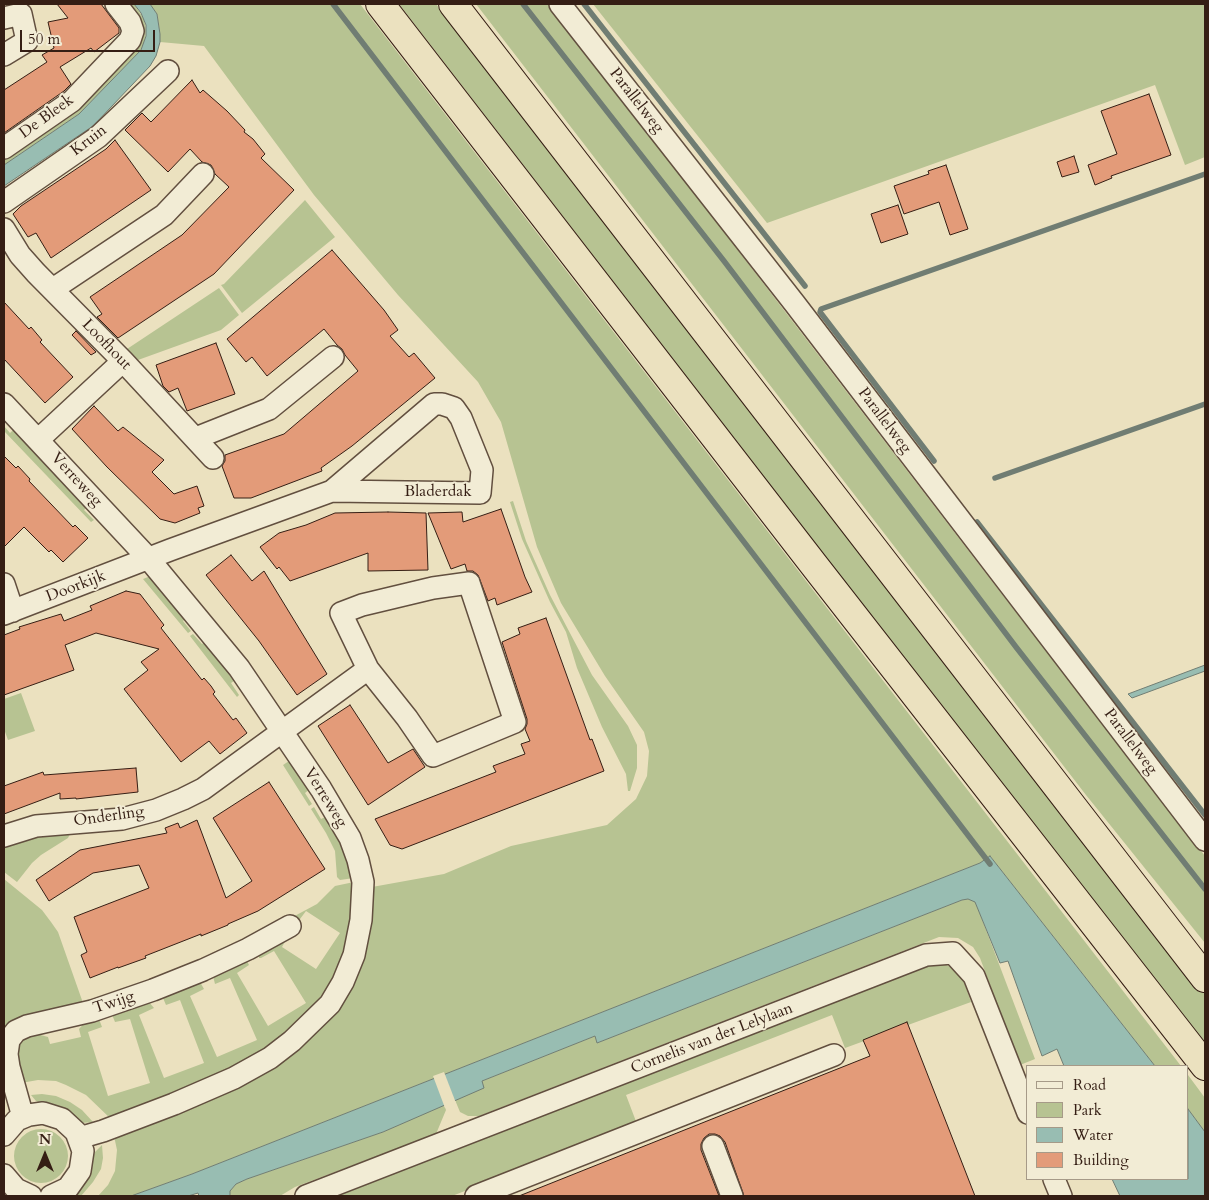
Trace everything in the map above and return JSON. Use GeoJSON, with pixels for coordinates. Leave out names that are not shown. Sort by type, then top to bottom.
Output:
{"type":"FeatureCollection","features":[{"type":"Feature","properties":{"kind":"highway"},"geometry":{"type":"LineString","coordinates":[[380,4],[1205,1066]]}},
{"type":"Feature","properties":{"kind":"highway"},"geometry":{"type":"LineString","coordinates":[[453,4],[1205,978]]}},
{"type":"Feature","properties":{"kind":"street","name":"De Bleek"},"geometry":{"type":"LineString","coordinates":[[4,148],[72,101],[130,40],[133,31],[130,22],[116,4]]}},
{"type":"Feature","properties":{"kind":"street","name":"Parallelweg"},"geometry":{"type":"LineString","coordinates":[[560,4],[795,304],[1205,840]]}},
{"type":"Feature","properties":{"kind":"street"},"geometry":{"type":"LineString","coordinates":[[4,18],[21,14],[27,40],[4,56]]}},
{"type":"Feature","properties":{"kind":"street","name":"Kruin"},"geometry":{"type":"LineString","coordinates":[[4,202],[98,137],[168,72]]}},
{"type":"Feature","properties":{"kind":"street"},"geometry":{"type":"LineString","coordinates":[[53,289],[164,215],[203,174]]}},
{"type":"Feature","properties":{"kind":"street","name":"Loofhout"},"geometry":{"type":"LineString","coordinates":[[4,229],[20,255],[214,458]]}},
{"type":"Feature","properties":{"kind":"street"},"geometry":{"type":"LineString","coordinates":[[196,438],[269,409],[333,357]]}},
{"type":"Feature","properties":{"kind":"street"},"geometry":{"type":"LineString","coordinates":[[38,440],[123,361]]}},
{"type":"Feature","properties":{"kind":"street","name":"Verreweg"},"geometry":{"type":"LineString","coordinates":[[4,404],[148,558],[239,668],[321,788],[350,838],[363,882],[361,920],[354,955],[343,982],[330,1004],[292,1041],[270,1058],[234,1078],[103,1132],[80,1138]]}},
{"type":"Feature","properties":{"kind":"street","name":"Bladerdak"},"geometry":{"type":"LineString","coordinates":[[148,558],[332,491],[434,404],[442,404],[454,408],[461,418],[482,470],[480,493],[332,491]]}},
{"type":"Feature","properties":{"kind":"street","name":"Doorkijk"},"geometry":{"type":"LineString","coordinates":[[8,613],[148,558]]}},
{"type":"Feature","properties":{"kind":"street"},"geometry":{"type":"LineString","coordinates":[[469,583],[515,722],[433,756],[407,718],[368,669],[341,614],[362,605],[432,588],[469,583]]}},
{"type":"Feature","properties":{"kind":"street"},"geometry":{"type":"LineString","coordinates":[[4,584],[8,613]]}},
{"type":"Feature","properties":{"kind":"street","name":"Onderling"},"geometry":{"type":"LineString","coordinates":[[4,836],[36,826],[122,818],[156,810],[203,788],[368,669]]}},
{"type":"Feature","properties":{"kind":"street","name":"Twijg"},"geometry":{"type":"LineString","coordinates":[[23,1117],[7,1054],[9,1040],[16,1032],[27,1026],[92,1011],[153,990],[248,949],[290,926]]}},
{"type":"Feature","properties":{"kind":"street","name":"Cornelis van der Lelylaan"},"geometry":{"type":"LineString","coordinates":[[306,1196],[926,956],[953,953],[974,976],[1026,1107]]}},
{"type":"Feature","properties":{"kind":"street"},"geometry":{"type":"LineString","coordinates":[[476,1196],[834,1055]]}},
{"type":"Feature","properties":{"kind":"street"},"geometry":{"type":"LineString","coordinates":[[4,1135],[12,1124],[23,1117],[43,1113],[56,1116],[67,1122],[80,1138],[83,1158],[80,1171],[68,1188],[55,1196]]}},
{"type":"Feature","properties":{"kind":"street"},"geometry":{"type":"LineString","coordinates":[[713,1146],[732,1196]]}},
{"type":"Feature","properties":{"kind":"street"},"geometry":{"type":"LineString","coordinates":[[4,1178],[16,1189],[31,1196]]}},
{"type":"Feature","properties":{"kind":"street"},"geometry":{"type":"LineString","coordinates":[[1054,1180],[1061,1196]]}},
{"type":"Feature","properties":{"kind":"green space"},"geometry":{"type":"Polygon","coordinates":[[[123,4],[134,4],[144,19],[146,30],[141,50],[79,114],[4,165],[4,154],[133,47],[123,4]]]}},
{"type":"Feature","properties":{"kind":"green space"},"geometry":{"type":"Polygon","coordinates":[[[150,4],[360,4],[1180,1065],[1154,1065],[990,856],[980,863],[192,1174],[131,1196],[98,1196],[108,1185],[115,1171],[117,1150],[114,1136],[246,1083],[273,1069],[316,1032],[372,887],[444,874],[511,846],[607,825],[636,799],[647,776],[649,751],[644,732],[605,676],[561,603],[537,547],[501,422],[478,382],[398,295],[314,195],[204,46],[160,42],[157,14],[150,4]]]}},
{"type":"Feature","properties":{"kind":"green space"},"geometry":{"type":"Polygon","coordinates":[[[399,4],[436,4],[1169,946],[1205,993],[1205,1045],[971,745],[399,4]]]}},
{"type":"Feature","properties":{"kind":"green space"},"geometry":{"type":"Polygon","coordinates":[[[476,4],[549,4],[1205,856],[1205,943],[1086,795],[476,4]]]}},
{"type":"Feature","properties":{"kind":"green space"},"geometry":{"type":"Polygon","coordinates":[[[593,4],[1205,4],[1205,157],[1185,165],[1155,85],[767,223],[593,4]]]}},
{"type":"Feature","properties":{"kind":"green space"},"geometry":{"type":"Polygon","coordinates":[[[305,200],[335,237],[242,313],[221,285],[305,200]]]}},
{"type":"Feature","properties":{"kind":"green space"},"geometry":{"type":"Polygon","coordinates":[[[219,288],[239,315],[221,330],[138,360],[127,349],[219,288]]]}},
{"type":"Feature","properties":{"kind":"green space"},"geometry":{"type":"Polygon","coordinates":[[[4,426],[10,433],[15,428],[89,505],[84,510],[94,520],[91,522],[4,431],[4,426]]]}},
{"type":"Feature","properties":{"kind":"green space"},"geometry":{"type":"Polygon","coordinates":[[[513,501],[526,541],[550,595],[592,675],[628,726],[637,745],[637,768],[630,791],[628,791],[626,774],[602,727],[577,668],[566,632],[550,602],[522,539],[510,502],[513,501]]]}},
{"type":"Feature","properties":{"kind":"green space"},"geometry":{"type":"Polygon","coordinates":[[[153,575],[188,616],[183,621],[191,631],[188,633],[143,579],[153,575]]]}},
{"type":"Feature","properties":{"kind":"green space"},"geometry":{"type":"Polygon","coordinates":[[[193,634],[202,644],[207,640],[237,679],[231,683],[239,695],[237,697],[190,636],[193,634]]]}},
{"type":"Feature","properties":{"kind":"green space"},"geometry":{"type":"Polygon","coordinates":[[[21,693],[35,731],[8,740],[4,729],[4,699],[21,693]]]}},
{"type":"Feature","properties":{"kind":"green space"},"geometry":{"type":"Polygon","coordinates":[[[292,759],[310,789],[305,793],[312,804],[309,806],[283,765],[292,759]]]}},
{"type":"Feature","properties":{"kind":"green space"},"geometry":{"type":"Polygon","coordinates":[[[314,807],[321,819],[327,816],[341,839],[354,878],[340,880],[337,877],[335,851],[311,809],[314,807]]]}},
{"type":"Feature","properties":{"kind":"green space"},"geometry":{"type":"Polygon","coordinates":[[[63,827],[63,835],[70,834],[68,838],[41,855],[17,882],[4,872],[4,848],[12,843],[63,827]]]}},
{"type":"Feature","properties":{"kind":"green space"},"geometry":{"type":"Polygon","coordinates":[[[4,879],[42,910],[58,932],[83,1003],[4,1030],[4,879]]]}},
{"type":"Feature","properties":{"kind":"green space"},"geometry":{"type":"Polygon","coordinates":[[[354,882],[350,937],[329,986],[303,1020],[251,1062],[111,1119],[86,1095],[56,1081],[38,1080],[21,1083],[16,1070],[17,1046],[23,1040],[31,1034],[48,1037],[50,1044],[81,1037],[79,1029],[87,1020],[99,1019],[102,1027],[88,1032],[108,1096],[150,1083],[130,1019],[115,1022],[113,1017],[113,1014],[148,1001],[154,1008],[139,1015],[164,1078],[204,1063],[180,1000],[166,1005],[163,998],[200,982],[204,989],[190,996],[217,1057],[257,1040],[230,978],[215,984],[213,976],[247,961],[249,965],[237,973],[268,1026],[306,1003],[274,951],[261,958],[259,958],[259,953],[288,936],[282,947],[316,969],[340,933],[306,911],[297,923],[289,919],[317,904],[335,886],[354,882]]]}},
{"type":"Feature","properties":{"kind":"green space"},"geometry":{"type":"Polygon","coordinates":[[[968,899],[975,901],[1035,1059],[1020,1065],[980,958],[973,947],[958,938],[939,937],[479,1116],[468,1116],[460,1112],[455,1100],[483,1088],[482,1081],[595,1036],[597,1043],[968,899]]]}},
{"type":"Feature","properties":{"kind":"green space"},"geometry":{"type":"Polygon","coordinates":[[[933,964],[944,964],[960,971],[971,1002],[845,1048],[832,1015],[626,1095],[637,1124],[452,1196],[336,1196],[933,964]]]}},
{"type":"Feature","properties":{"kind":"green space"},"geometry":{"type":"Polygon","coordinates":[[[1189,1076],[1205,1098],[1205,1132],[1189,1110],[1189,1076]]]}},
{"type":"Feature","properties":{"kind":"green space"},"geometry":{"type":"Polygon","coordinates":[[[31,1095],[56,1096],[70,1102],[82,1110],[93,1122],[82,1123],[36,1101],[31,1095]]]}},
{"type":"Feature","properties":{"kind":"green space"},"geometry":{"type":"Polygon","coordinates":[[[444,1105],[446,1110],[436,1134],[295,1187],[280,1196],[230,1196],[230,1191],[236,1184],[247,1179],[383,1132],[444,1105]]]}},
{"type":"Feature","properties":{"kind":"green space"},"geometry":{"type":"Polygon","coordinates":[[[41,1129],[51,1131],[60,1137],[66,1146],[68,1156],[66,1166],[60,1175],[51,1181],[41,1183],[31,1181],[22,1175],[16,1166],[14,1156],[16,1146],[22,1137],[31,1131],[41,1129]]]}},
{"type":"Feature","properties":{"kind":"green space"},"geometry":{"type":"Polygon","coordinates":[[[102,1145],[103,1158],[101,1169],[81,1196],[77,1196],[95,1152],[102,1145]]]}},
{"type":"Feature","properties":{"kind":"water"},"geometry":{"type":"Polygon","coordinates":[[[134,4],[150,4],[157,14],[160,42],[156,56],[150,66],[93,126],[4,186],[4,165],[79,114],[141,50],[146,36],[146,25],[141,13],[134,4]]]}},
{"type":"Feature","properties":{"kind":"water"},"geometry":{"type":"Polygon","coordinates":[[[1205,665],[1205,671],[1132,698],[1128,694],[1205,665]]]}},
{"type":"Feature","properties":{"kind":"water"},"geometry":{"type":"Polygon","coordinates":[[[990,856],[1154,1065],[1064,1065],[1057,1049],[1042,1056],[1008,961],[1000,963],[975,902],[968,899],[597,1043],[595,1036],[482,1081],[484,1088],[383,1132],[236,1184],[230,1191],[230,1196],[199,1196],[198,1193],[188,1196],[131,1196],[192,1174],[980,863],[990,856]]]}},
{"type":"Feature","properties":{"kind":"water"},"geometry":{"type":"Polygon","coordinates":[[[1189,1110],[1205,1132],[1205,1196],[1120,1196],[1112,1180],[1189,1180],[1189,1110]]]}},
{"type":"Feature","properties":{"kind":"pier"},"geometry":{"type":"Polygon","coordinates":[[[444,1072],[456,1103],[445,1108],[433,1076],[444,1072]]]}},
{"type":"Feature","properties":{"kind":"building"},"geometry":{"type":"Polygon","coordinates":[[[57,4],[101,4],[119,28],[119,33],[94,52],[91,48],[60,67],[71,84],[64,91],[4,133],[4,90],[47,62],[42,55],[54,48],[48,22],[68,18],[57,4]]]}},
{"type":"Feature","properties":{"kind":"building"},"geometry":{"type":"Polygon","coordinates":[[[192,80],[200,93],[203,90],[245,130],[244,132],[253,139],[265,154],[261,158],[294,190],[214,274],[118,338],[97,317],[102,314],[90,297],[182,235],[229,187],[215,174],[211,165],[202,162],[190,149],[168,172],[125,130],[142,113],[151,122],[192,80]]]}},
{"type":"Feature","properties":{"kind":"building"},"geometry":{"type":"Polygon","coordinates":[[[1149,94],[1171,155],[1111,176],[1112,178],[1095,185],[1088,165],[1117,154],[1101,111],[1149,94]]]}},
{"type":"Feature","properties":{"kind":"building"},"geometry":{"type":"Polygon","coordinates":[[[115,140],[151,190],[51,258],[36,233],[28,237],[13,214],[21,206],[106,149],[115,140]]]}},
{"type":"Feature","properties":{"kind":"building"},"geometry":{"type":"Polygon","coordinates":[[[1074,156],[1079,172],[1062,177],[1057,162],[1074,156]]]}},
{"type":"Feature","properties":{"kind":"building"},"geometry":{"type":"Polygon","coordinates":[[[946,165],[968,229],[950,235],[939,202],[904,214],[894,186],[929,174],[928,171],[946,165]]]}},
{"type":"Feature","properties":{"kind":"building"},"geometry":{"type":"Polygon","coordinates":[[[898,205],[908,234],[881,243],[871,214],[898,205]]]}},
{"type":"Feature","properties":{"kind":"building"},"geometry":{"type":"Polygon","coordinates":[[[332,250],[384,310],[398,330],[390,336],[409,357],[414,353],[435,378],[352,446],[321,468],[322,471],[251,498],[234,498],[222,466],[225,461],[225,455],[284,434],[358,371],[324,329],[267,376],[252,357],[246,362],[227,339],[332,250]]]}},
{"type":"Feature","properties":{"kind":"building"},"geometry":{"type":"Polygon","coordinates":[[[4,302],[29,329],[31,327],[42,340],[40,342],[73,377],[45,403],[4,359],[4,302]]]}},
{"type":"Feature","properties":{"kind":"building"},"geometry":{"type":"Polygon","coordinates":[[[76,331],[96,352],[91,355],[72,335],[76,331]]]}},
{"type":"Feature","properties":{"kind":"building"},"geometry":{"type":"Polygon","coordinates":[[[216,343],[235,394],[187,411],[178,388],[169,392],[163,386],[156,365],[216,343]]]}},
{"type":"Feature","properties":{"kind":"building"},"geometry":{"type":"Polygon","coordinates":[[[94,406],[118,431],[123,427],[164,460],[152,472],[174,494],[197,486],[204,506],[198,508],[200,513],[175,523],[160,519],[107,467],[72,429],[94,406]]]}},
{"type":"Feature","properties":{"kind":"building"},"geometry":{"type":"Polygon","coordinates":[[[4,456],[16,468],[18,466],[30,479],[29,481],[73,527],[75,525],[88,538],[63,562],[51,550],[49,552],[24,527],[4,547],[4,456]]]}},
{"type":"Feature","properties":{"kind":"building"},"geometry":{"type":"Polygon","coordinates":[[[501,509],[532,592],[497,605],[495,598],[488,601],[478,575],[473,571],[467,571],[465,564],[451,569],[428,513],[462,512],[463,522],[501,509]]]}},
{"type":"Feature","properties":{"kind":"building"},"geometry":{"type":"Polygon","coordinates":[[[335,513],[426,513],[428,570],[368,571],[368,553],[290,581],[279,567],[277,569],[260,547],[279,533],[306,525],[335,513]]]}},
{"type":"Feature","properties":{"kind":"building"},"geometry":{"type":"Polygon","coordinates":[[[231,555],[252,581],[264,571],[327,674],[297,695],[259,641],[206,575],[231,555]]]}},
{"type":"Feature","properties":{"kind":"building"},"geometry":{"type":"Polygon","coordinates":[[[126,591],[140,594],[164,625],[161,628],[202,680],[204,678],[211,686],[215,692],[213,694],[233,720],[236,718],[247,733],[220,754],[209,741],[181,762],[124,689],[148,670],[141,662],[159,649],[96,633],[65,645],[74,670],[4,695],[4,635],[20,629],[19,627],[61,614],[64,621],[92,610],[90,606],[126,591]]]}},
{"type":"Feature","properties":{"kind":"building"},"geometry":{"type":"Polygon","coordinates":[[[546,618],[590,740],[592,739],[604,771],[402,849],[390,845],[375,819],[496,772],[493,766],[525,754],[521,744],[530,741],[525,729],[527,719],[502,642],[520,634],[518,628],[546,618]]]}},
{"type":"Feature","properties":{"kind":"building"},"geometry":{"type":"Polygon","coordinates":[[[350,705],[388,763],[413,749],[425,767],[368,805],[318,726],[350,705]]]}},
{"type":"Feature","properties":{"kind":"building"},"geometry":{"type":"Polygon","coordinates":[[[136,768],[138,792],[76,799],[60,799],[60,793],[4,814],[4,786],[43,772],[44,775],[136,768]]]}},
{"type":"Feature","properties":{"kind":"building"},"geometry":{"type":"Polygon","coordinates":[[[269,782],[325,869],[258,911],[228,925],[90,978],[81,955],[87,952],[74,917],[149,888],[139,865],[93,873],[49,901],[36,880],[80,850],[167,833],[165,828],[178,823],[180,828],[197,820],[226,898],[252,881],[213,818],[269,782]]]}},
{"type":"Feature","properties":{"kind":"building"},"geometry":{"type":"Polygon","coordinates":[[[907,1022],[975,1196],[744,1196],[725,1142],[720,1136],[709,1134],[701,1144],[701,1150],[719,1196],[519,1196],[870,1056],[863,1040],[907,1022]]]}},
{"type":"Feature","properties":{"kind":"waterway"},"geometry":{"type":"LineString","coordinates":[[333,4],[990,864]]}},
{"type":"Feature","properties":{"kind":"waterway"},"geometry":{"type":"LineString","coordinates":[[523,4],[724,261],[1016,647],[1205,889]]}},
{"type":"Feature","properties":{"kind":"waterway"},"geometry":{"type":"LineString","coordinates":[[584,4],[805,286]]}},
{"type":"Feature","properties":{"kind":"waterway"},"geometry":{"type":"LineString","coordinates":[[934,461],[820,312],[821,309],[1205,174]]}},
{"type":"Feature","properties":{"kind":"waterway"},"geometry":{"type":"LineString","coordinates":[[995,478],[1205,404]]}},
{"type":"Feature","properties":{"kind":"waterway"},"geometry":{"type":"LineString","coordinates":[[977,522],[1205,815]]}}]}
